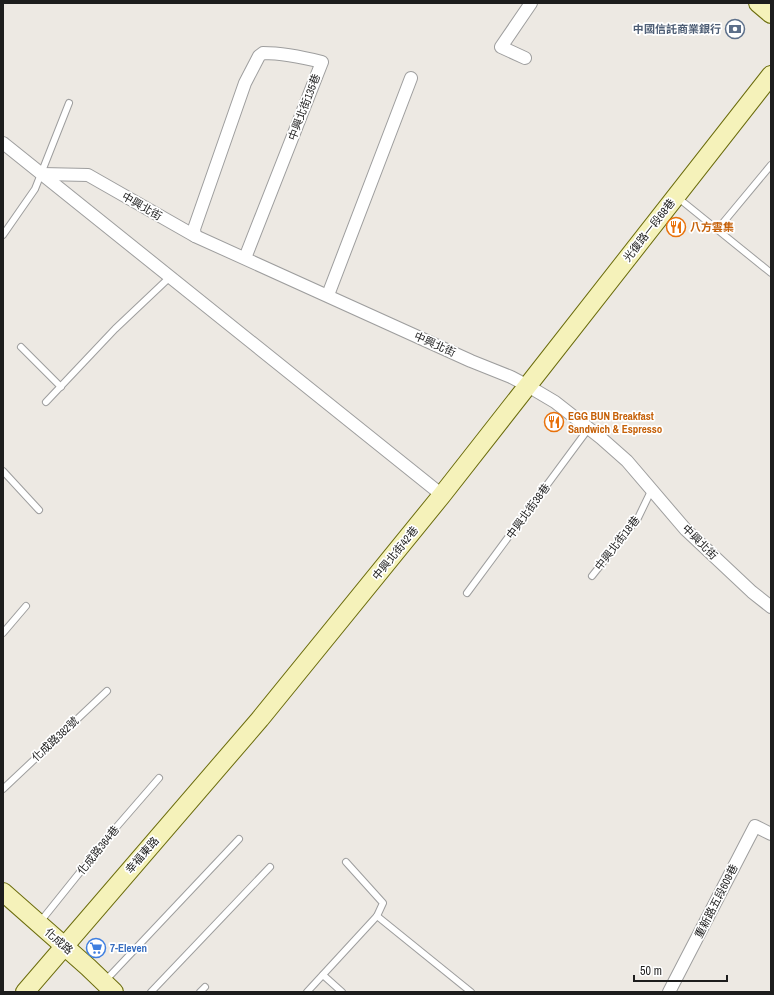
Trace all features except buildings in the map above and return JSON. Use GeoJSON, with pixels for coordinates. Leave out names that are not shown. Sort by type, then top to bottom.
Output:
{"type":"FeatureCollection","features":[{"type":"Feature","properties":{"kind":"street"},"geometry":{"type":"LineString","coordinates":[[524,58],[501,46],[531,3]]}},
{"type":"Feature","properties":{"kind":"street"},"geometry":{"type":"LineString","coordinates":[[758,3],[771,14]]}},
{"type":"Feature","properties":{"kind":"street","name":"中興北街135巷"},"geometry":{"type":"LineString","coordinates":[[195,236],[194,229],[245,83],[259,56],[263,53],[273,53],[293,55],[322,62],[245,258]]}},
{"type":"Feature","properties":{"kind":"street","name":"光復路一段68巷"},"geometry":{"type":"LineString","coordinates":[[528,386],[771,75]]}},
{"type":"Feature","properties":{"kind":"street"},"geometry":{"type":"LineString","coordinates":[[328,295],[411,78]]}},
{"type":"Feature","properties":{"kind":"street"},"geometry":{"type":"LineString","coordinates":[[3,143],[442,495]]}},
{"type":"Feature","properties":{"kind":"street","name":"中興北街"},"geometry":{"type":"LineString","coordinates":[[42,174],[88,175],[195,236],[471,361],[512,377],[555,402],[627,461],[686,530],[752,592],[771,607]]}},
{"type":"Feature","properties":{"kind":"street","name":"中興北街42巷"},"geometry":{"type":"LineString","coordinates":[[260,719],[442,495],[528,386]]}},
{"type":"Feature","properties":{"kind":"street","name":"幸福東路"},"geometry":{"type":"LineString","coordinates":[[26,992],[260,719]]}},
{"type":"Feature","properties":{"kind":"street","name":"重新路五段609巷"},"geometry":{"type":"LineString","coordinates":[[669,992],[755,826],[771,834]]}},
{"type":"Feature","properties":{"kind":"street","name":"化成路"},"geometry":{"type":"LineString","coordinates":[[3,892],[109,987]]}},
{"type":"Feature","properties":{"kind":"lane"},"geometry":{"type":"LineString","coordinates":[[3,235],[35,189],[68,103]]}},
{"type":"Feature","properties":{"kind":"lane"},"geometry":{"type":"LineString","coordinates":[[717,230],[771,165]]}},
{"type":"Feature","properties":{"kind":"lane"},"geometry":{"type":"LineString","coordinates":[[676,196],[771,273]]}},
{"type":"Feature","properties":{"kind":"lane"},"geometry":{"type":"LineString","coordinates":[[46,402],[116,329],[170,277]]}},
{"type":"Feature","properties":{"kind":"lane"},"geometry":{"type":"LineString","coordinates":[[21,347],[61,387]]}},
{"type":"Feature","properties":{"kind":"lane","name":"中興北街38巷"},"geometry":{"type":"LineString","coordinates":[[467,593],[588,428]]}},
{"type":"Feature","properties":{"kind":"lane"},"geometry":{"type":"LineString","coordinates":[[3,471],[39,510]]}},
{"type":"Feature","properties":{"kind":"lane","name":"中興北街18巷"},"geometry":{"type":"LineString","coordinates":[[592,576],[638,518],[652,489]]}},
{"type":"Feature","properties":{"kind":"lane"},"geometry":{"type":"LineString","coordinates":[[3,633],[26,606]]}},
{"type":"Feature","properties":{"kind":"lane","name":"化成路382號"},"geometry":{"type":"LineString","coordinates":[[3,789],[107,691]]}},
{"type":"Feature","properties":{"kind":"lane","name":"化成路364巷"},"geometry":{"type":"LineString","coordinates":[[39,924],[113,831],[159,778]]}},
{"type":"Feature","properties":{"kind":"lane"},"geometry":{"type":"LineString","coordinates":[[109,987],[239,839]]}},
{"type":"Feature","properties":{"kind":"lane"},"geometry":{"type":"LineString","coordinates":[[307,992],[377,916],[383,903],[346,862]]}},
{"type":"Feature","properties":{"kind":"lane"},"geometry":{"type":"LineString","coordinates":[[151,992],[270,867]]}},
{"type":"Feature","properties":{"kind":"lane"},"geometry":{"type":"LineString","coordinates":[[377,916],[471,992]]}},
{"type":"Feature","properties":{"kind":"lane"},"geometry":{"type":"LineString","coordinates":[[322,975],[342,992]]}},
{"type":"Feature","properties":{"kind":"lane"},"geometry":{"type":"LineString","coordinates":[[200,992],[205,987]]}},
{"type":"Feature","properties":{"kind":"place","name":"中國信託商業銀行"},"geometry":{"type":"Point","coordinates":[735,29]}},
{"type":"Feature","properties":{"kind":"place","name":"八方雲集"},"geometry":{"type":"Point","coordinates":[676,227]}},
{"type":"Feature","properties":{"kind":"place","name":"EGG BUN Breakfast Sandwich & Espresso"},"geometry":{"type":"Point","coordinates":[554,422]}},
{"type":"Feature","properties":{"kind":"place","name":"7-Eleven"},"geometry":{"type":"Point","coordinates":[96,948]}}]}
